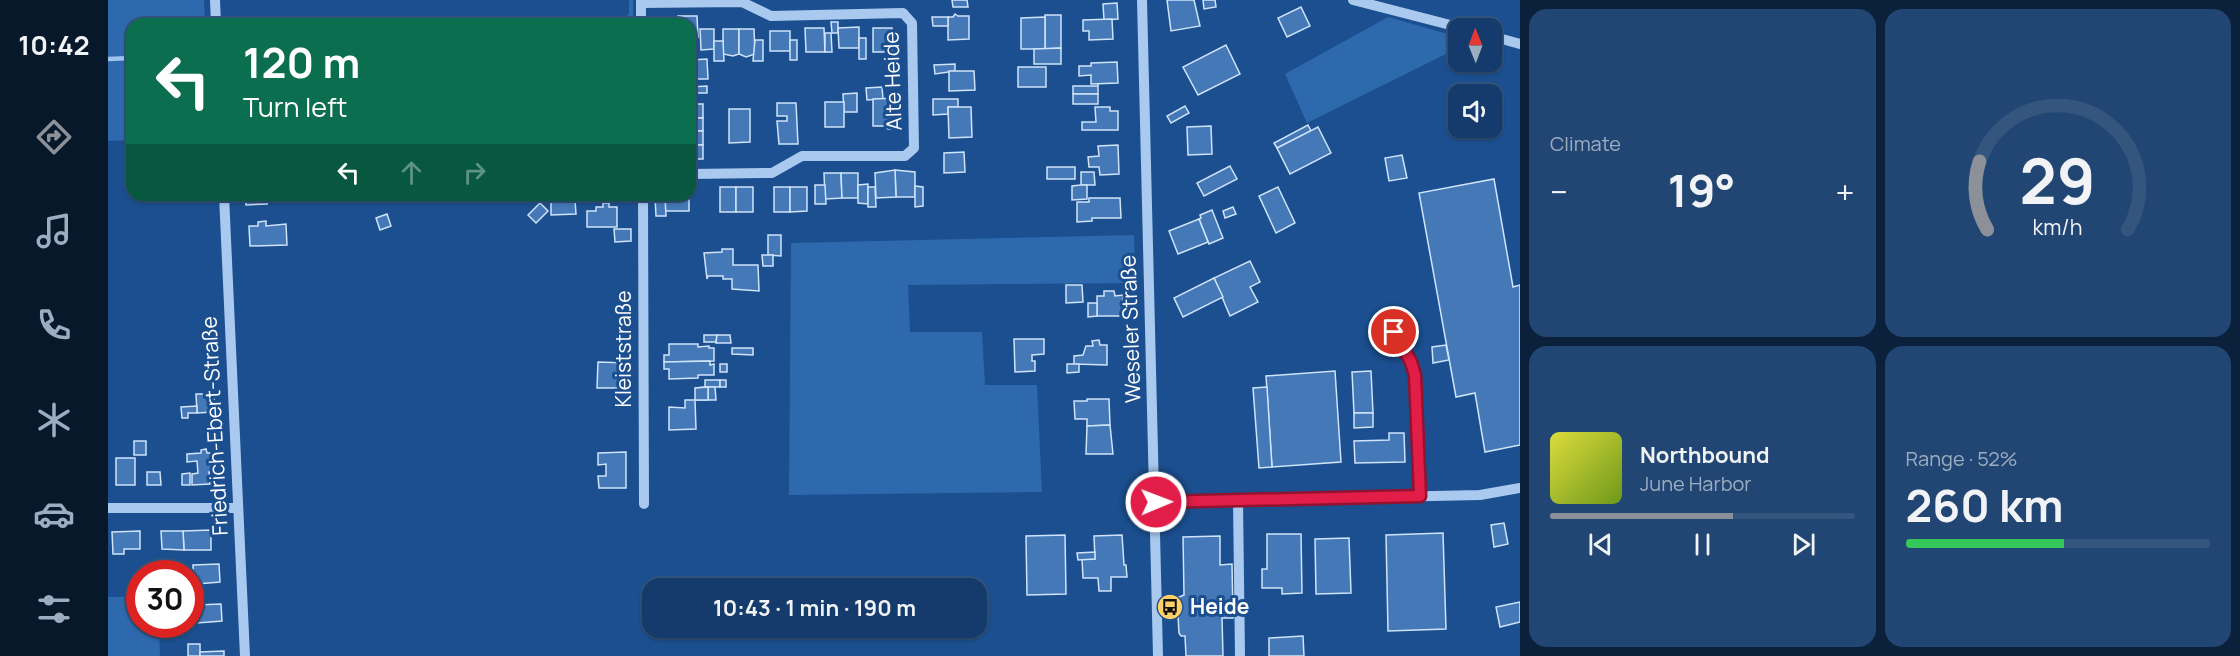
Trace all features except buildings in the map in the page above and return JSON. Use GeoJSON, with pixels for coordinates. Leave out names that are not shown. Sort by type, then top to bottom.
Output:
{"type":"FeatureCollection","features":[{"type":"Feature","properties":{"kind":"street"},"geometry":{"type":"LineString","coordinates":[[215,0],[216,18]]}},
{"type":"Feature","properties":{"kind":"street","name":"Weseler Straße"},"geometry":{"type":"LineString","coordinates":[[1142,0],[1158,656]]}},
{"type":"Feature","properties":{"kind":"street"},"geometry":{"type":"LineString","coordinates":[[1353,0],[1448,24]]}},
{"type":"Feature","properties":{"kind":"street"},"geometry":{"type":"LineString","coordinates":[[641,2],[641,18]]}},
{"type":"Feature","properties":{"kind":"street","name":"Alte Heide"},"geometry":{"type":"LineString","coordinates":[[641,2],[742,2],[771,16],[903,13],[912,23],[914,148],[905,156],[802,156],[772,173],[696,174]]}},
{"type":"Feature","properties":{"kind":"street"},"geometry":{"type":"LineString","coordinates":[[1502,39],[1520,44]]}},
{"type":"Feature","properties":{"kind":"street","name":"Friedrich-Ebert-Straße"},"geometry":{"type":"LineString","coordinates":[[224,201],[245,656]]}},
{"type":"Feature","properties":{"kind":"street","name":"Kleiststraße"},"geometry":{"type":"LineString","coordinates":[[643,201],[644,504]]}},
{"type":"Feature","properties":{"kind":"street"},"geometry":{"type":"LineString","coordinates":[[1394,332],[1411,362],[1415,375],[1420,496]]}},
{"type":"Feature","properties":{"kind":"street"},"geometry":{"type":"LineString","coordinates":[[1156,502],[1480,495],[1520,488]]}},
{"type":"Feature","properties":{"kind":"street"},"geometry":{"type":"LineString","coordinates":[[1238,501],[1240,656]]}},
{"type":"Feature","properties":{"kind":"street"},"geometry":{"type":"LineString","coordinates":[[108,508],[238,508]]}},
{"type":"Feature","properties":{"kind":"shaded area"},"geometry":{"type":"Polygon","coordinates":[[[108,0],[204,0],[205,18],[126,18],[126,140],[108,141],[108,0]]]}},
{"type":"Feature","properties":{"kind":"shaded area"},"geometry":{"type":"Polygon","coordinates":[[[629,0],[633,0],[633,18],[626,18],[629,13],[629,0]]]}},
{"type":"Feature","properties":{"kind":"shaded area"},"geometry":{"type":"Polygon","coordinates":[[[1388,17],[1448,34],[1448,53],[1307,123],[1285,74],[1388,17]]]}},
{"type":"Feature","properties":{"kind":"shaded area"},"geometry":{"type":"Polygon","coordinates":[[[1134,235],[1135,283],[908,285],[910,332],[982,332],[985,385],[1037,385],[1042,492],[789,495],[791,243],[1134,235]]]}},
{"type":"Feature","properties":{"kind":"shaded area"},"geometry":{"type":"Polygon","coordinates":[[[108,597],[126,597],[126,638],[159,638],[160,656],[108,656],[108,597]]]}},
{"type":"Feature","properties":{"kind":"waterway"},"geometry":{"type":"LineString","coordinates":[[108,59],[126,58]]}},
{"type":"Feature","properties":{"kind":"place","name":"Heide"},"geometry":{"type":"Point","coordinates":[1170,607]}},
{"type":"Feature","properties":{"kind":"route"},"geometry":{"type":"LineString","coordinates":[[1156,502],[1420,496],[1415,375],[1411,362],[1394,332]]}}]}
